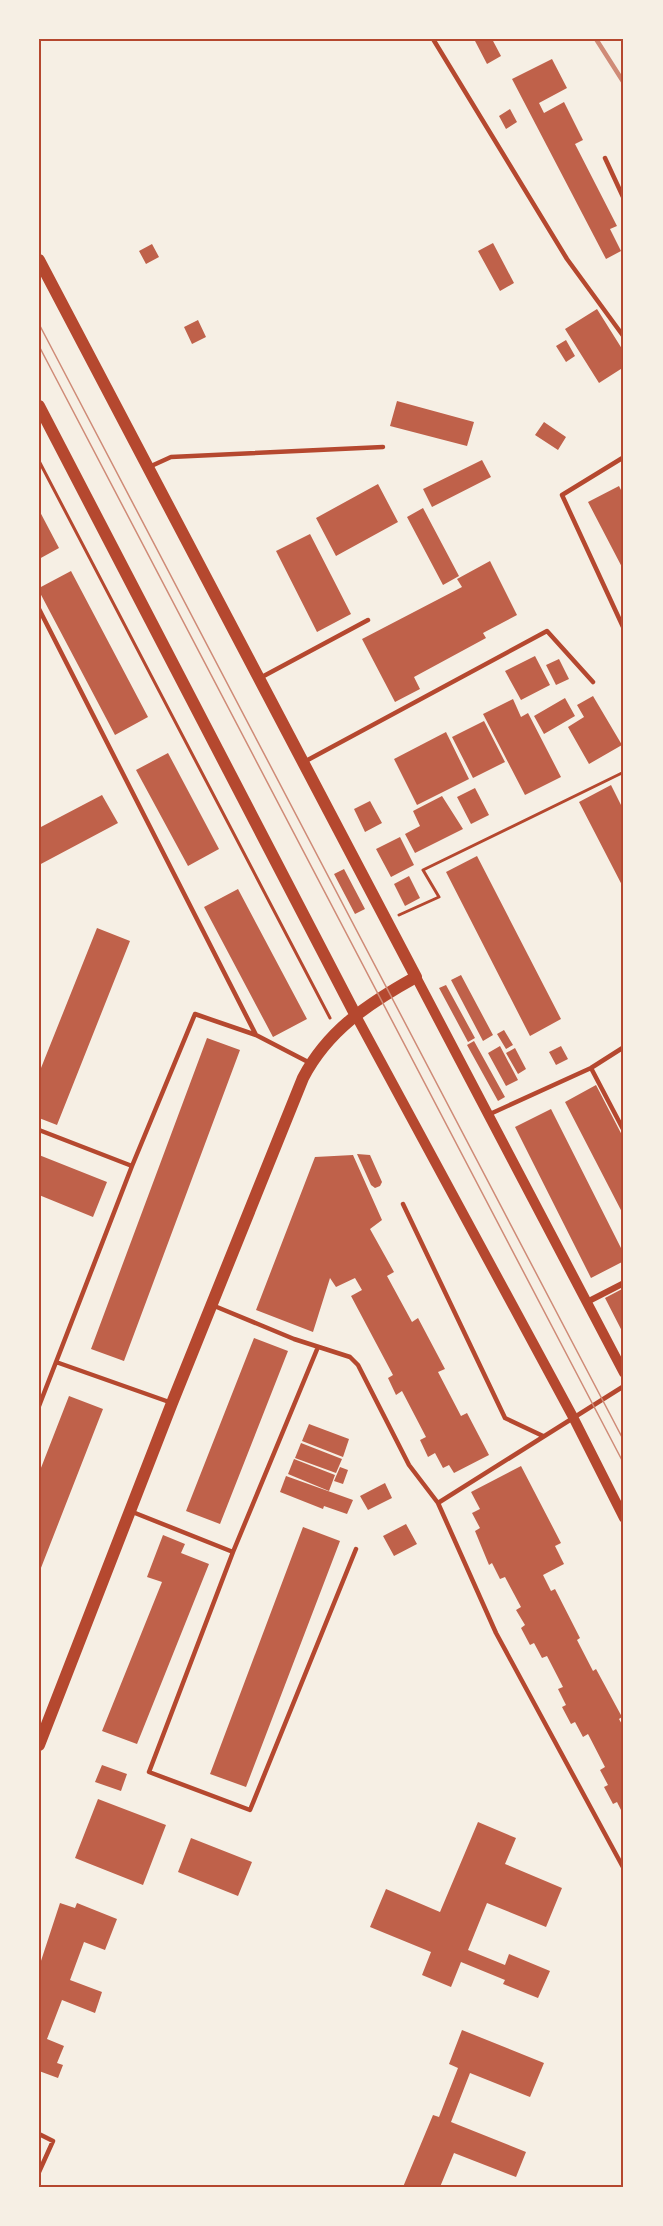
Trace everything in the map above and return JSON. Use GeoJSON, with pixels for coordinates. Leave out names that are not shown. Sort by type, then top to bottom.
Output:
{"type":"FeatureCollection","features":[{"type":"Feature","properties":{"kind":"main road"},"geometry":{"type":"LineString","coordinates":[[39,260],[416,977],[355,1014],[330,1038],[310,1063],[172,1403],[39,1745]]}},
{"type":"Feature","properties":{"kind":"main road"},"geometry":{"type":"LineString","coordinates":[[39,406],[355,1014]]}},
{"type":"Feature","properties":{"kind":"street"},"geometry":{"type":"LineString","coordinates":[[416,977],[490,1114],[624,1373]]}},
{"type":"Feature","properties":{"kind":"street"},"geometry":{"type":"LineString","coordinates":[[355,1014],[573,1417],[624,1518]]}},
{"type":"Feature","properties":{"kind":"street"},"geometry":{"type":"LineString","coordinates":[[587,1302],[624,1283]]}},
{"type":"Feature","properties":{"kind":"lane"},"geometry":{"type":"LineString","coordinates":[[433,39],[567,259],[624,337]]}},
{"type":"Feature","properties":{"kind":"lane"},"geometry":{"type":"LineString","coordinates":[[605,158],[624,199]]}},
{"type":"Feature","properties":{"kind":"lane"},"geometry":{"type":"LineString","coordinates":[[149,467],[171,457],[383,447]]}},
{"type":"Feature","properties":{"kind":"lane"},"geometry":{"type":"LineString","coordinates":[[624,457],[562,495],[624,629]]}},
{"type":"Feature","properties":{"kind":"lane"},"geometry":{"type":"LineString","coordinates":[[39,609],[256,1035]]}},
{"type":"Feature","properties":{"kind":"lane"},"geometry":{"type":"LineString","coordinates":[[260,678],[368,620]]}},
{"type":"Feature","properties":{"kind":"lane"},"geometry":{"type":"LineString","coordinates":[[304,762],[547,631],[593,682]]}},
{"type":"Feature","properties":{"kind":"lane"},"geometry":{"type":"LineString","coordinates":[[39,1406],[132,1166],[195,1014],[256,1035],[310,1063]]}},
{"type":"Feature","properties":{"kind":"lane"},"geometry":{"type":"LineString","coordinates":[[490,1114],[591,1068],[624,1047]]}},
{"type":"Feature","properties":{"kind":"lane"},"geometry":{"type":"LineString","coordinates":[[591,1068],[624,1131]]}},
{"type":"Feature","properties":{"kind":"lane"},"geometry":{"type":"LineString","coordinates":[[39,1130],[132,1166]]}},
{"type":"Feature","properties":{"kind":"lane"},"geometry":{"type":"LineString","coordinates":[[403,1204],[505,1418],[543,1436]]}},
{"type":"Feature","properties":{"kind":"lane"},"geometry":{"type":"LineString","coordinates":[[211,1305],[318,1347],[351,1357],[358,1365],[409,1465],[438,1503],[496,1633],[624,1869]]}},
{"type":"Feature","properties":{"kind":"lane"},"geometry":{"type":"LineString","coordinates":[[318,1347],[233,1552],[149,1772],[250,1810],[356,1549]]}},
{"type":"Feature","properties":{"kind":"lane"},"geometry":{"type":"LineString","coordinates":[[56,1362],[172,1403]]}},
{"type":"Feature","properties":{"kind":"lane"},"geometry":{"type":"LineString","coordinates":[[438,1503],[624,1386]]}},
{"type":"Feature","properties":{"kind":"lane"},"geometry":{"type":"LineString","coordinates":[[130,1511],[233,1552]]}},
{"type":"Feature","properties":{"kind":"lane"},"geometry":{"type":"LineString","coordinates":[[39,2134],[53,2141],[39,2172]]}},
{"type":"Feature","properties":{"kind":"path"},"geometry":{"type":"LineString","coordinates":[[39,461],[330,1018],[330,1038]]}},
{"type":"Feature","properties":{"kind":"path"},"geometry":{"type":"LineString","coordinates":[[387,921],[439,897],[423,870],[624,772]]}},
{"type":"Feature","properties":{"kind":"building"},"geometry":{"type":"Polygon","coordinates":[[[474,39],[492,39],[501,56],[487,64],[474,39]]]}},
{"type":"Feature","properties":{"kind":"building"},"geometry":{"type":"Polygon","coordinates":[[[552,59],[567,88],[539,103],[544,113],[564,102],[583,140],[575,144],[617,226],[610,229],[621,251],[606,259],[512,79],[552,59]]]}},
{"type":"Feature","properties":{"kind":"building"},"geometry":{"type":"Polygon","coordinates":[[[510,109],[517,122],[506,129],[499,116],[510,109]]]}},
{"type":"Feature","properties":{"kind":"building"},"geometry":{"type":"Polygon","coordinates":[[[493,243],[514,283],[500,291],[478,251],[493,243]]]}},
{"type":"Feature","properties":{"kind":"building"},"geometry":{"type":"Polygon","coordinates":[[[152,244],[159,257],[146,264],[139,251],[152,244]]]}},
{"type":"Feature","properties":{"kind":"building"},"geometry":{"type":"Polygon","coordinates":[[[597,309],[624,352],[624,367],[599,383],[565,329],[597,309]]]}},
{"type":"Feature","properties":{"kind":"building"},"geometry":{"type":"Polygon","coordinates":[[[198,320],[206,337],[192,344],[184,327],[198,320]]]}},
{"type":"Feature","properties":{"kind":"building"},"geometry":{"type":"Polygon","coordinates":[[[566,340],[575,356],[566,362],[556,346],[566,340]]]}},
{"type":"Feature","properties":{"kind":"building"},"geometry":{"type":"Polygon","coordinates":[[[397,401],[474,422],[467,446],[390,426],[397,401]]]}},
{"type":"Feature","properties":{"kind":"building"},"geometry":{"type":"Polygon","coordinates":[[[544,422],[566,437],[558,450],[535,435],[544,422]]]}},
{"type":"Feature","properties":{"kind":"building"},"geometry":{"type":"Polygon","coordinates":[[[482,460],[491,477],[432,507],[423,489],[482,460]]]}},
{"type":"Feature","properties":{"kind":"building"},"geometry":{"type":"Polygon","coordinates":[[[378,484],[398,522],[336,556],[316,518],[378,484]]]}},
{"type":"Feature","properties":{"kind":"building"},"geometry":{"type":"Polygon","coordinates":[[[619,486],[624,496],[624,571],[588,502],[619,486]]]}},
{"type":"Feature","properties":{"kind":"building"},"geometry":{"type":"Polygon","coordinates":[[[423,508],[459,576],[443,585],[407,517],[423,508]]]}},
{"type":"Feature","properties":{"kind":"building"},"geometry":{"type":"Polygon","coordinates":[[[39,510],[59,548],[39,559],[39,510]]]}},
{"type":"Feature","properties":{"kind":"building"},"geometry":{"type":"Polygon","coordinates":[[[310,534],[351,614],[317,632],[276,551],[310,534]]]}},
{"type":"Feature","properties":{"kind":"building"},"geometry":{"type":"Polygon","coordinates":[[[490,561],[517,615],[483,633],[486,638],[414,677],[420,689],[395,702],[362,639],[462,587],[457,579],[490,561]]]}},
{"type":"Feature","properties":{"kind":"building"},"geometry":{"type":"Polygon","coordinates":[[[71,571],[148,717],[115,735],[39,591],[39,588],[71,571]]]}},
{"type":"Feature","properties":{"kind":"building"},"geometry":{"type":"Polygon","coordinates":[[[535,656],[550,685],[521,700],[505,671],[535,656]]]}},
{"type":"Feature","properties":{"kind":"building"},"geometry":{"type":"Polygon","coordinates":[[[559,659],[569,679],[556,685],[546,665],[559,659]]]}},
{"type":"Feature","properties":{"kind":"building"},"geometry":{"type":"Polygon","coordinates":[[[593,696],[622,745],[589,764],[568,727],[584,717],[577,705],[593,696]]]}},
{"type":"Feature","properties":{"kind":"building"},"geometry":{"type":"Polygon","coordinates":[[[565,698],[575,716],[544,734],[534,716],[565,698]]]}},
{"type":"Feature","properties":{"kind":"building"},"geometry":{"type":"Polygon","coordinates":[[[513,699],[521,717],[528,713],[561,777],[525,795],[483,714],[513,699]]]}},
{"type":"Feature","properties":{"kind":"building"},"geometry":{"type":"Polygon","coordinates":[[[484,721],[505,762],[473,778],[452,737],[484,721]]]}},
{"type":"Feature","properties":{"kind":"building"},"geometry":{"type":"Polygon","coordinates":[[[446,732],[469,779],[417,805],[394,759],[446,732]]]}},
{"type":"Feature","properties":{"kind":"building"},"geometry":{"type":"Polygon","coordinates":[[[168,753],[219,849],[188,866],[136,770],[168,753]]]}},
{"type":"Feature","properties":{"kind":"building"},"geometry":{"type":"Polygon","coordinates":[[[611,785],[624,811],[624,889],[579,802],[611,785]]]}},
{"type":"Feature","properties":{"kind":"building"},"geometry":{"type":"Polygon","coordinates":[[[475,788],[489,815],[471,824],[457,797],[475,788]]]}},
{"type":"Feature","properties":{"kind":"building"},"geometry":{"type":"Polygon","coordinates":[[[102,795],[118,823],[39,865],[39,828],[102,795]]]}},
{"type":"Feature","properties":{"kind":"building"},"geometry":{"type":"Polygon","coordinates":[[[442,796],[463,829],[415,853],[405,834],[420,826],[413,811],[442,796]]]}},
{"type":"Feature","properties":{"kind":"building"},"geometry":{"type":"Polygon","coordinates":[[[370,801],[382,823],[365,832],[354,809],[370,801]]]}},
{"type":"Feature","properties":{"kind":"building"},"geometry":{"type":"Polygon","coordinates":[[[400,837],[414,865],[391,877],[376,849],[400,837]]]}},
{"type":"Feature","properties":{"kind":"building"},"geometry":{"type":"Polygon","coordinates":[[[477,856],[561,1019],[530,1036],[446,872],[477,856]]]}},
{"type":"Feature","properties":{"kind":"building"},"geometry":{"type":"Polygon","coordinates":[[[344,869],[365,909],[355,914],[334,874],[344,869]]]}},
{"type":"Feature","properties":{"kind":"building"},"geometry":{"type":"Polygon","coordinates":[[[409,876],[420,898],[405,906],[394,884],[409,876]]]}},
{"type":"Feature","properties":{"kind":"building"},"geometry":{"type":"Polygon","coordinates":[[[238,889],[307,1019],[273,1037],[204,907],[238,889]]]}},
{"type":"Feature","properties":{"kind":"building"},"geometry":{"type":"Polygon","coordinates":[[[97,928],[130,941],[57,1125],[39,1118],[39,1073],[97,928]]]}},
{"type":"Feature","properties":{"kind":"building"},"geometry":{"type":"Polygon","coordinates":[[[461,975],[493,1035],[483,1041],[451,980],[461,975]]]}},
{"type":"Feature","properties":{"kind":"building"},"geometry":{"type":"Polygon","coordinates":[[[446,985],[475,1038],[468,1042],[439,988],[446,985]]]}},
{"type":"Feature","properties":{"kind":"building"},"geometry":{"type":"Polygon","coordinates":[[[504,1030],[513,1045],[506,1049],[497,1034],[504,1030]]]}},
{"type":"Feature","properties":{"kind":"building"},"geometry":{"type":"Polygon","coordinates":[[[207,1038],[240,1050],[124,1361],[91,1349],[207,1038]]]}},
{"type":"Feature","properties":{"kind":"building"},"geometry":{"type":"Polygon","coordinates":[[[474,1041],[505,1097],[498,1101],[467,1045],[474,1041]]]}},
{"type":"Feature","properties":{"kind":"building"},"geometry":{"type":"Polygon","coordinates":[[[500,1046],[518,1080],[506,1086],[488,1053],[500,1046]]]}},
{"type":"Feature","properties":{"kind":"building"},"geometry":{"type":"Polygon","coordinates":[[[561,1046],[568,1059],[556,1065],[549,1052],[561,1046]]]}},
{"type":"Feature","properties":{"kind":"building"},"geometry":{"type":"Polygon","coordinates":[[[515,1048],[526,1069],[518,1074],[506,1053],[515,1048]]]}},
{"type":"Feature","properties":{"kind":"building"},"geometry":{"type":"Polygon","coordinates":[[[596,1085],[624,1139],[624,1216],[565,1102],[596,1085]]]}},
{"type":"Feature","properties":{"kind":"building"},"geometry":{"type":"Polygon","coordinates":[[[551,1109],[624,1254],[624,1261],[591,1278],[515,1127],[551,1109]]]}},
{"type":"Feature","properties":{"kind":"building"},"geometry":{"type":"Polygon","coordinates":[[[357,1154],[370,1155],[382,1182],[380,1186],[375,1188],[371,1185],[357,1154]]]}},
{"type":"Feature","properties":{"kind":"building"},"geometry":{"type":"Polygon","coordinates":[[[39,1155],[107,1182],[93,1217],[39,1195],[39,1155]]]}},
{"type":"Feature","properties":{"kind":"building"},"geometry":{"type":"Polygon","coordinates":[[[353,1155],[382,1220],[370,1229],[394,1272],[387,1276],[412,1322],[418,1318],[445,1369],[438,1372],[461,1416],[467,1413],[489,1455],[454,1473],[449,1465],[443,1468],[435,1453],[428,1457],[420,1440],[426,1437],[402,1391],[396,1395],[388,1378],[393,1375],[351,1296],[362,1290],[355,1278],[336,1287],[330,1278],[313,1332],[256,1310],[315,1157],[353,1155]]]}},
{"type":"Feature","properties":{"kind":"building"},"geometry":{"type":"Polygon","coordinates":[[[624,1288],[624,1335],[605,1298],[624,1288]]]}},
{"type":"Feature","properties":{"kind":"building"},"geometry":{"type":"Polygon","coordinates":[[[254,1338],[288,1351],[220,1524],[186,1511],[254,1338]]]}},
{"type":"Feature","properties":{"kind":"building"},"geometry":{"type":"Polygon","coordinates":[[[69,1396],[103,1409],[39,1573],[39,1473],[69,1396]]]}},
{"type":"Feature","properties":{"kind":"building"},"geometry":{"type":"Polygon","coordinates":[[[309,1424],[349,1439],[343,1457],[302,1441],[309,1424]]]}},
{"type":"Feature","properties":{"kind":"building"},"geometry":{"type":"Polygon","coordinates":[[[301,1443],[342,1459],[336,1473],[295,1458],[301,1443]]]}},
{"type":"Feature","properties":{"kind":"building"},"geometry":{"type":"Polygon","coordinates":[[[294,1459],[335,1475],[329,1491],[288,1474],[294,1459]]]}},
{"type":"Feature","properties":{"kind":"building"},"geometry":{"type":"Polygon","coordinates":[[[521,1466],[561,1543],[555,1546],[564,1564],[543,1575],[551,1591],[555,1589],[580,1638],[577,1640],[593,1671],[596,1669],[622,1717],[619,1719],[624,1728],[624,1816],[617,1802],[613,1804],[604,1787],[608,1785],[600,1770],[605,1767],[588,1734],[583,1737],[575,1722],[571,1724],[562,1707],[566,1705],[558,1689],[563,1687],[547,1656],[542,1658],[534,1643],[530,1645],[521,1628],[525,1625],[516,1610],[521,1607],[505,1577],[500,1579],[492,1563],[489,1565],[475,1531],[480,1528],[472,1513],[480,1509],[471,1492],[521,1466]]]}},
{"type":"Feature","properties":{"kind":"building"},"geometry":{"type":"Polygon","coordinates":[[[340,1467],[348,1470],[343,1484],[334,1481],[340,1467]]]}},
{"type":"Feature","properties":{"kind":"building"},"geometry":{"type":"Polygon","coordinates":[[[286,1476],[353,1500],[347,1514],[324,1506],[323,1509],[280,1492],[286,1476]]]}},
{"type":"Feature","properties":{"kind":"building"},"geometry":{"type":"Polygon","coordinates":[[[385,1483],[392,1498],[368,1510],[360,1496],[385,1483]]]}},
{"type":"Feature","properties":{"kind":"building"},"geometry":{"type":"Polygon","coordinates":[[[406,1524],[417,1544],[394,1556],[383,1536],[406,1524]]]}},
{"type":"Feature","properties":{"kind":"building"},"geometry":{"type":"Polygon","coordinates":[[[303,1527],[340,1541],[246,1787],[210,1774],[303,1527]]]}},
{"type":"Feature","properties":{"kind":"building"},"geometry":{"type":"Polygon","coordinates":[[[163,1535],[185,1544],[181,1553],[209,1564],[137,1744],[102,1731],[162,1582],[147,1577],[163,1535]]]}},
{"type":"Feature","properties":{"kind":"building"},"geometry":{"type":"Polygon","coordinates":[[[102,1765],[127,1774],[121,1791],[95,1782],[102,1765]]]}},
{"type":"Feature","properties":{"kind":"building"},"geometry":{"type":"Polygon","coordinates":[[[98,1799],[166,1825],[143,1885],[75,1858],[98,1799]]]}},
{"type":"Feature","properties":{"kind":"building"},"geometry":{"type":"Polygon","coordinates":[[[478,1822],[516,1838],[505,1864],[562,1888],[546,1927],[487,1903],[468,1950],[505,1965],[509,1954],[550,1971],[538,1998],[503,1984],[505,1980],[461,1962],[451,1987],[422,1975],[431,1952],[370,1927],[386,1889],[440,1912],[478,1822]]]}},
{"type":"Feature","properties":{"kind":"building"},"geometry":{"type":"Polygon","coordinates":[[[191,1838],[252,1862],[238,1896],[178,1872],[191,1838]]]}},
{"type":"Feature","properties":{"kind":"building"},"geometry":{"type":"Polygon","coordinates":[[[60,1903],[75,1908],[77,1903],[117,1919],[105,1950],[84,1942],[70,1980],[102,1992],[95,2013],[62,2000],[47,2039],[64,2046],[57,2063],[63,2065],[58,2078],[39,2071],[39,1967],[60,1903]]]}},
{"type":"Feature","properties":{"kind":"building"},"geometry":{"type":"Polygon","coordinates":[[[462,2030],[544,2063],[530,2097],[470,2073],[451,2122],[526,2152],[516,2177],[454,2153],[440,2187],[403,2187],[433,2115],[439,2117],[458,2068],[449,2064],[462,2030]]]}},
{"type":"Feature","properties":{"kind":"tram line"},"geometry":{"type":"LineString","coordinates":[[39,324],[624,1441]]}},
{"type":"Feature","properties":{"kind":"tram line"},"geometry":{"type":"LineString","coordinates":[[39,346],[624,1464]]}},
{"type":"Feature","properties":{"kind":"railway"},"geometry":{"type":"LineString","coordinates":[[596,39],[624,83]]}}]}
